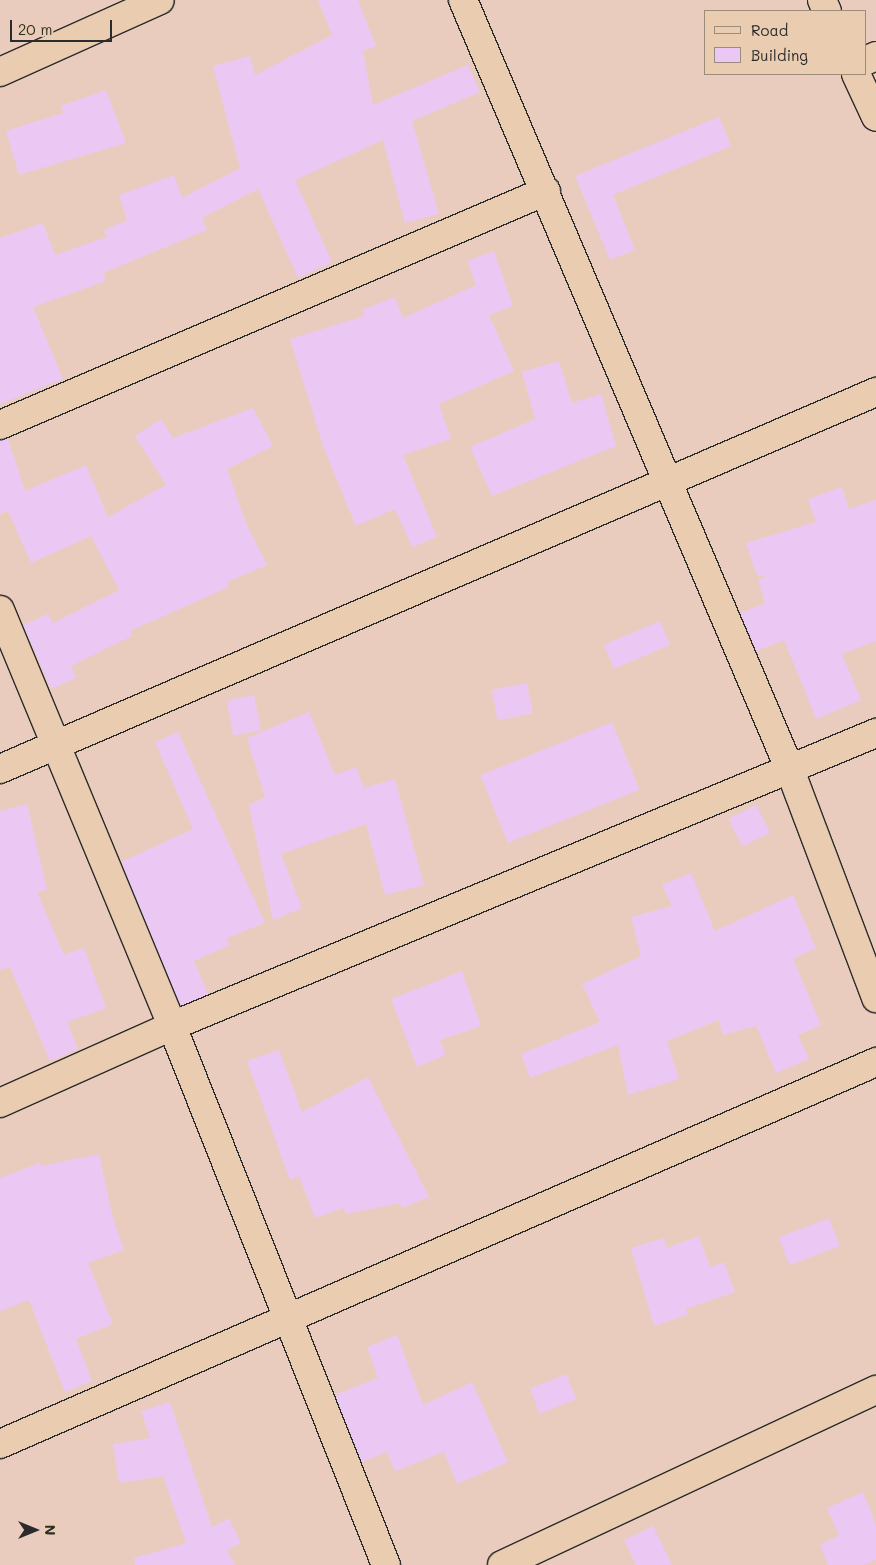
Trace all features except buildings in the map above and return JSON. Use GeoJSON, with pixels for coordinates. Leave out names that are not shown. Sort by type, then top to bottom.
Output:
{"type":"FeatureCollection","features":[{"type":"Feature","properties":{"kind":"street"},"geometry":{"type":"LineString","coordinates":[[0,72],[160,0]]}},
{"type":"Feature","properties":{"kind":"street"},"geometry":{"type":"LineString","coordinates":[[463,0],[546,191],[790,770],[876,998]]}},
{"type":"Feature","properties":{"kind":"street"},"geometry":{"type":"LineString","coordinates":[[856,75],[876,117]]}},
{"type":"Feature","properties":{"kind":"street"},"geometry":{"type":"LineString","coordinates":[[0,425],[546,191]]}},
{"type":"Feature","properties":{"kind":"street"},"geometry":{"type":"LineString","coordinates":[[0,769],[670,483],[876,392]]}},
{"type":"Feature","properties":{"kind":"street"},"geometry":{"type":"LineString","coordinates":[[0,610],[58,744],[172,1026],[386,1565]]}},
{"type":"Feature","properties":{"kind":"street"},"geometry":{"type":"LineString","coordinates":[[0,1103],[172,1026],[876,733]]}},
{"type":"Feature","properties":{"kind":"street"},"geometry":{"type":"LineString","coordinates":[[0,1444],[876,1062]]}},
{"type":"Feature","properties":{"kind":"street"},"geometry":{"type":"LineString","coordinates":[[502,1565],[876,1390]]}}]}
